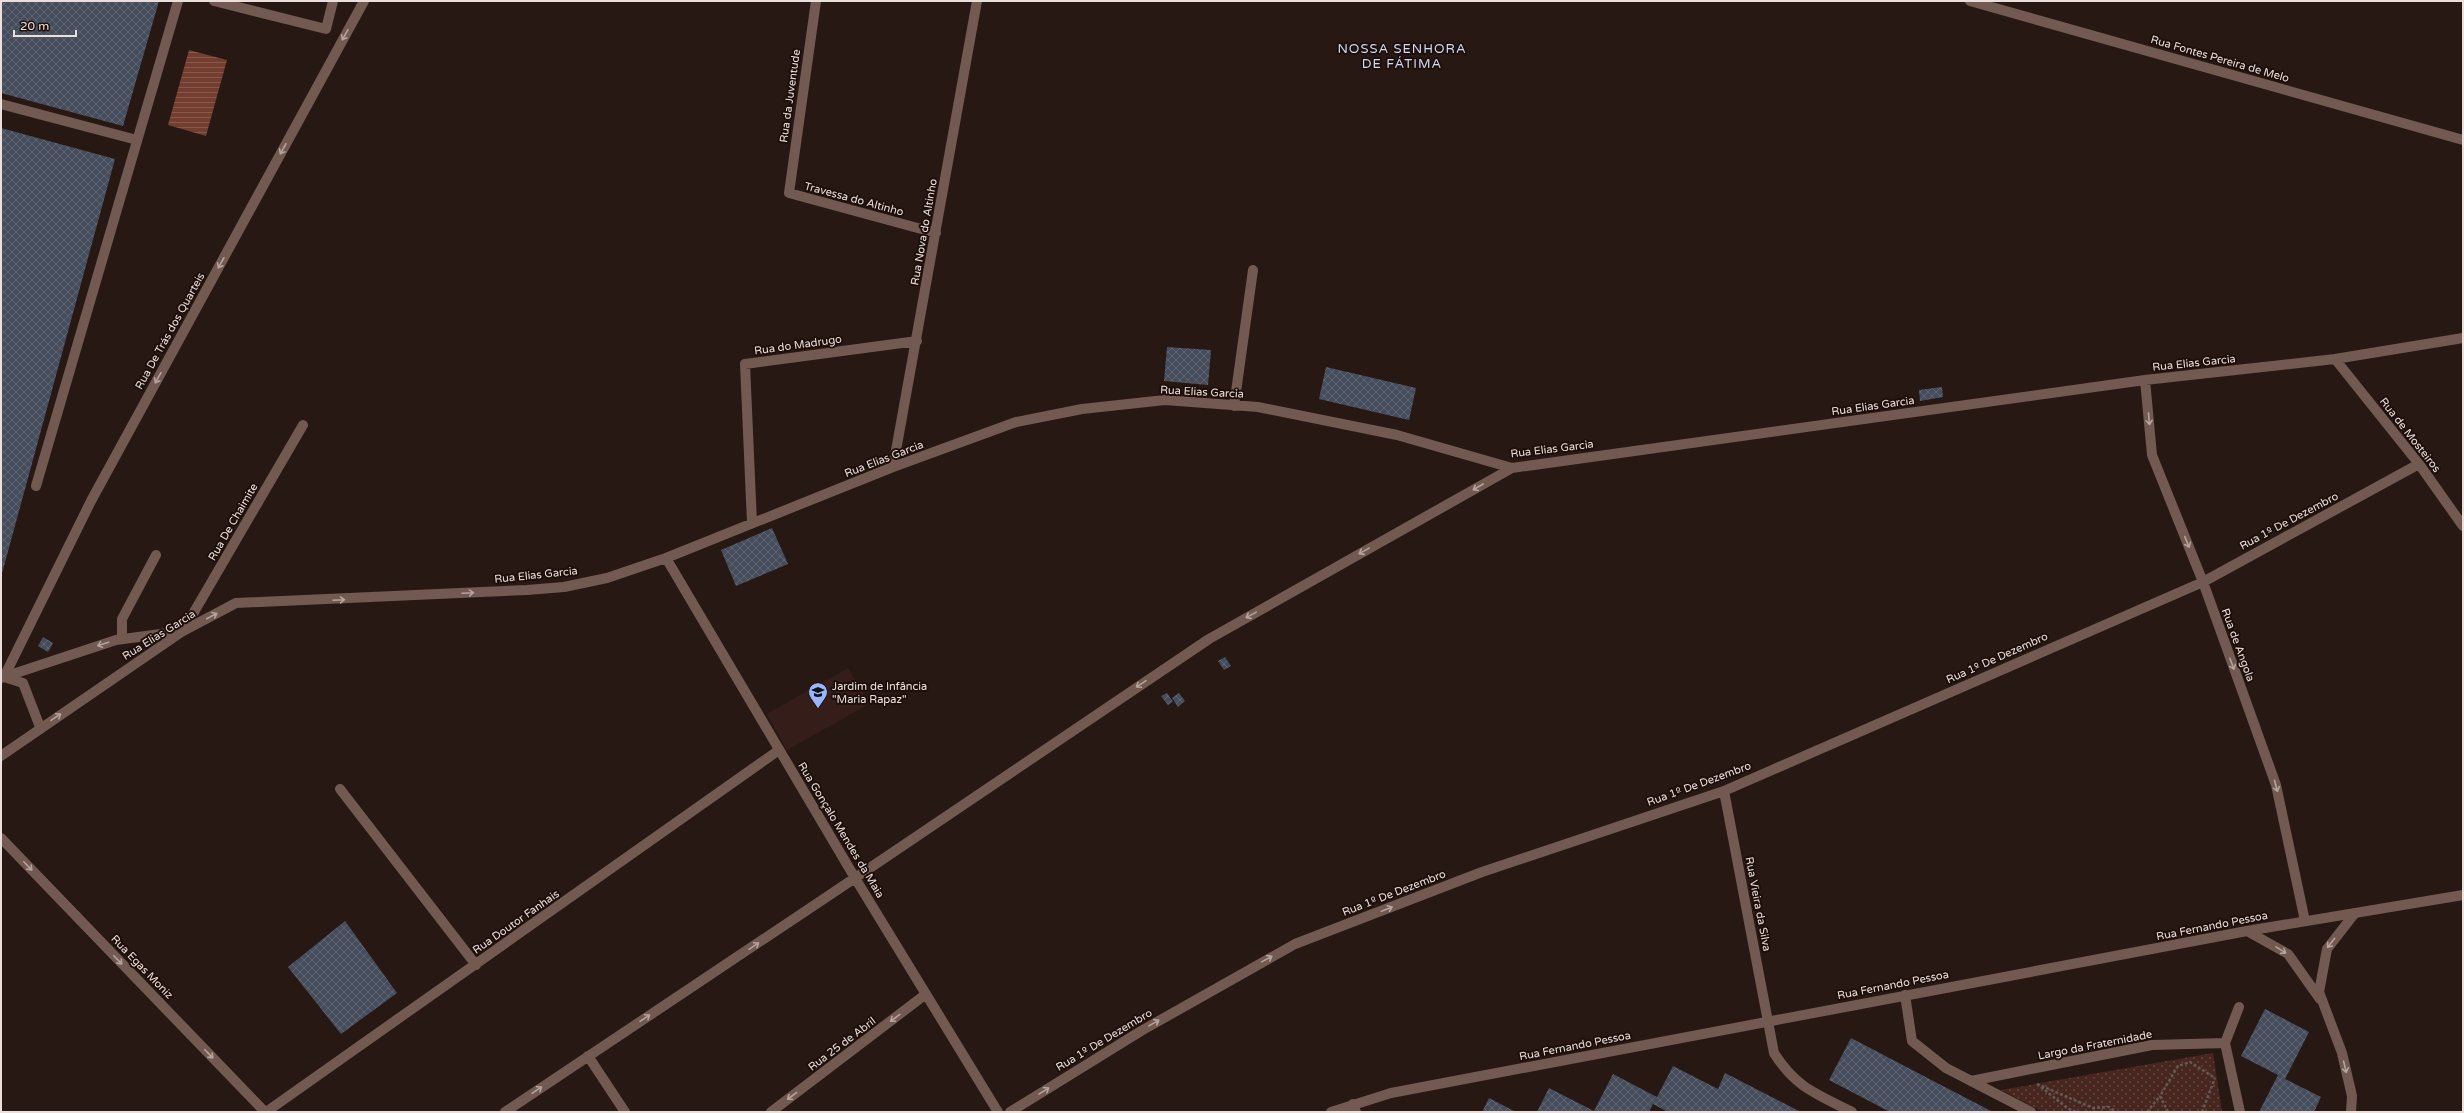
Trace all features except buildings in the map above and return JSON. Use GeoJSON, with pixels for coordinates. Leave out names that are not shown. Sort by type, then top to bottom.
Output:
{"type":"FeatureCollection","features":[{"type":"Feature","properties":{"kind":"street"},"geometry":{"type":"LineString","coordinates":[[36,486],[178,1]]}},
{"type":"Feature","properties":{"kind":"street"},"geometry":{"type":"LineString","coordinates":[[214,1],[253,6],[326,29],[333,1]]}},
{"type":"Feature","properties":{"kind":"street","name":"Rua De Trás dos Quarteis"},"geometry":{"type":"LineString","coordinates":[[2,677],[91,501],[364,1]]}},
{"type":"Feature","properties":{"kind":"street","name":"Rua da Juventude"},"geometry":{"type":"LineString","coordinates":[[789,193],[816,1]]}},
{"type":"Feature","properties":{"kind":"street","name":"Rua Nova do Altinho"},"geometry":{"type":"LineString","coordinates":[[893,467],[917,341],[977,1]]}},
{"type":"Feature","properties":{"kind":"street","name":"Rua Fontes Pereira de Melo"},"geometry":{"type":"LineString","coordinates":[[1970,1],[2463,140]]}},
{"type":"Feature","properties":{"kind":"street"},"geometry":{"type":"LineString","coordinates":[[1,104],[137,140]]}},
{"type":"Feature","properties":{"kind":"street","name":"Travessa do Altinho"},"geometry":{"type":"LineString","coordinates":[[789,193],[936,233]]}},
{"type":"Feature","properties":{"kind":"street"},"geometry":{"type":"LineString","coordinates":[[1234,406],[1253,270]]}},
{"type":"Feature","properties":{"kind":"street","name":"Rua Elias Garcia"},"geometry":{"type":"LineString","coordinates":[[1,756],[40,727],[183,631],[236,603],[316,601],[564,587],[607,578],[666,558],[893,467],[1016,422],[1082,408],[1164,400],[1258,407],[1397,435],[1512,468],[2145,380],[2335,360],[2463,338]]}},
{"type":"Feature","properties":{"kind":"street","name":"Rua do Madrugo"},"geometry":{"type":"LineString","coordinates":[[752,523],[745,364],[917,341]]}},
{"type":"Feature","properties":{"kind":"street","name":"Rua de Mosteiros"},"geometry":{"type":"LineString","coordinates":[[2335,360],[2419,464],[2463,526]]}},
{"type":"Feature","properties":{"kind":"street","name":"Rua de Angola"},"geometry":{"type":"LineString","coordinates":[[2145,380],[2152,455],[2203,582],[2276,785],[2305,920]]}},
{"type":"Feature","properties":{"kind":"street","name":"Rua De Chaimite"},"geometry":{"type":"LineString","coordinates":[[183,631],[304,425]]}},
{"type":"Feature","properties":{"kind":"street","name":"Rua 1º De Dezembro"},"geometry":{"type":"LineString","coordinates":[[1010,1112],[1141,1031],[1295,944],[1482,872],[1724,790],[2203,582],[2419,464]]}},
{"type":"Feature","properties":{"kind":"street"},"geometry":{"type":"LineString","coordinates":[[505,1112],[856,878],[1209,639],[1512,468]]}},
{"type":"Feature","properties":{"kind":"street"},"geometry":{"type":"LineString","coordinates":[[122,639],[122,619],[156,555]]}},
{"type":"Feature","properties":{"kind":"street","name":"Rua Gonçalo Mendes da Maia"},"geometry":{"type":"LineString","coordinates":[[666,558],[779,750],[998,1112]]}},
{"type":"Feature","properties":{"kind":"street"},"geometry":{"type":"LineString","coordinates":[[2,677],[122,639],[183,631]]}},
{"type":"Feature","properties":{"kind":"street"},"geometry":{"type":"LineString","coordinates":[[2,677],[23,682],[40,727]]}},
{"type":"Feature","properties":{"kind":"street","name":"Rua Doutor Fanhais"},"geometry":{"type":"LineString","coordinates":[[265,1112],[476,965],[779,750]]}},
{"type":"Feature","properties":{"kind":"street"},"geometry":{"type":"LineString","coordinates":[[340,789],[476,965]]}},
{"type":"Feature","properties":{"kind":"street","name":"Rua Vieira da Silva"},"geometry":{"type":"LineString","coordinates":[[1724,790],[1774,1053],[1785,1072],[1805,1088],[1852,1112]]}},
{"type":"Feature","properties":{"kind":"street","name":"Rua Egas Moniz"},"geometry":{"type":"LineString","coordinates":[[1,838],[265,1112]]}},
{"type":"Feature","properties":{"kind":"street","name":"Rua Fernando Pessoa"},"geometry":{"type":"LineString","coordinates":[[1330,1112],[1355,1108],[1391,1093],[2305,920],[2463,895]]}},
{"type":"Feature","properties":{"kind":"street"},"geometry":{"type":"LineString","coordinates":[[2352,1112],[2352,1096],[2342,1054],[2319,992],[2327,949],[2355,913]]}},
{"type":"Feature","properties":{"kind":"street"},"geometry":{"type":"LineString","coordinates":[[2247,931],[2288,954],[2323,1002]]}},
{"type":"Feature","properties":{"kind":"street","name":"Rua 25 de Abril"},"geometry":{"type":"LineString","coordinates":[[771,1112],[926,994]]}},
{"type":"Feature","properties":{"kind":"street"},"geometry":{"type":"LineString","coordinates":[[1905,995],[1912,1041],[1946,1068],[2031,1112]]}},
{"type":"Feature","properties":{"kind":"street"},"geometry":{"type":"LineString","coordinates":[[2239,1007],[2224,1043],[2240,1112]]}},
{"type":"Feature","properties":{"kind":"street","name":"Largo da Fraternidade"},"geometry":{"type":"LineString","coordinates":[[1971,1081],[2152,1045],[2224,1043]]}},
{"type":"Feature","properties":{"kind":"street"},"geometry":{"type":"LineString","coordinates":[[588,1056],[625,1112]]}},
{"type":"Feature","properties":{"kind":"path"},"geometry":{"type":"LineString","coordinates":[[2147,1112],[2160,1096],[2178,1066],[2190,1062],[2215,1078],[2202,1112]]}},
{"type":"Feature","properties":{"kind":"path"},"geometry":{"type":"LineString","coordinates":[[2076,1112],[2067,1108],[2037,1084],[2093,1108],[2108,1107],[2116,1112]]}},
{"type":"Feature","properties":{"kind":"path"},"geometry":{"type":"LineString","coordinates":[[2160,1096],[2168,1112]]}},
{"type":"Feature","properties":{"kind":"shaded area"},"geometry":{"type":"Polygon","coordinates":[[[189,50],[227,60],[206,136],[168,125],[189,50]]]}},
{"type":"Feature","properties":{"kind":"shaded area","name":"Jardim de Infância \"Maria Rapaz\""},"geometry":{"type":"Polygon","coordinates":[[[848,668],[869,704],[787,750],[767,714],[848,668]]]}},
{"type":"Feature","properties":{"kind":"shaded area"},"geometry":{"type":"Polygon","coordinates":[[[2213,1053],[2222,1112],[2043,1112],[2001,1090],[2213,1053]]]}},
{"type":"Feature","properties":{"kind":"place","name":"Jardim de Infância \"Maria Rapaz\""},"geometry":{"type":"Point","coordinates":[818,709]}},
{"type":"Feature","properties":{"kind":"district","name":"NOSSA SENHORA DE FÁTIMA"},"geometry":{"type":"Point","coordinates":[1402,56]}}]}
